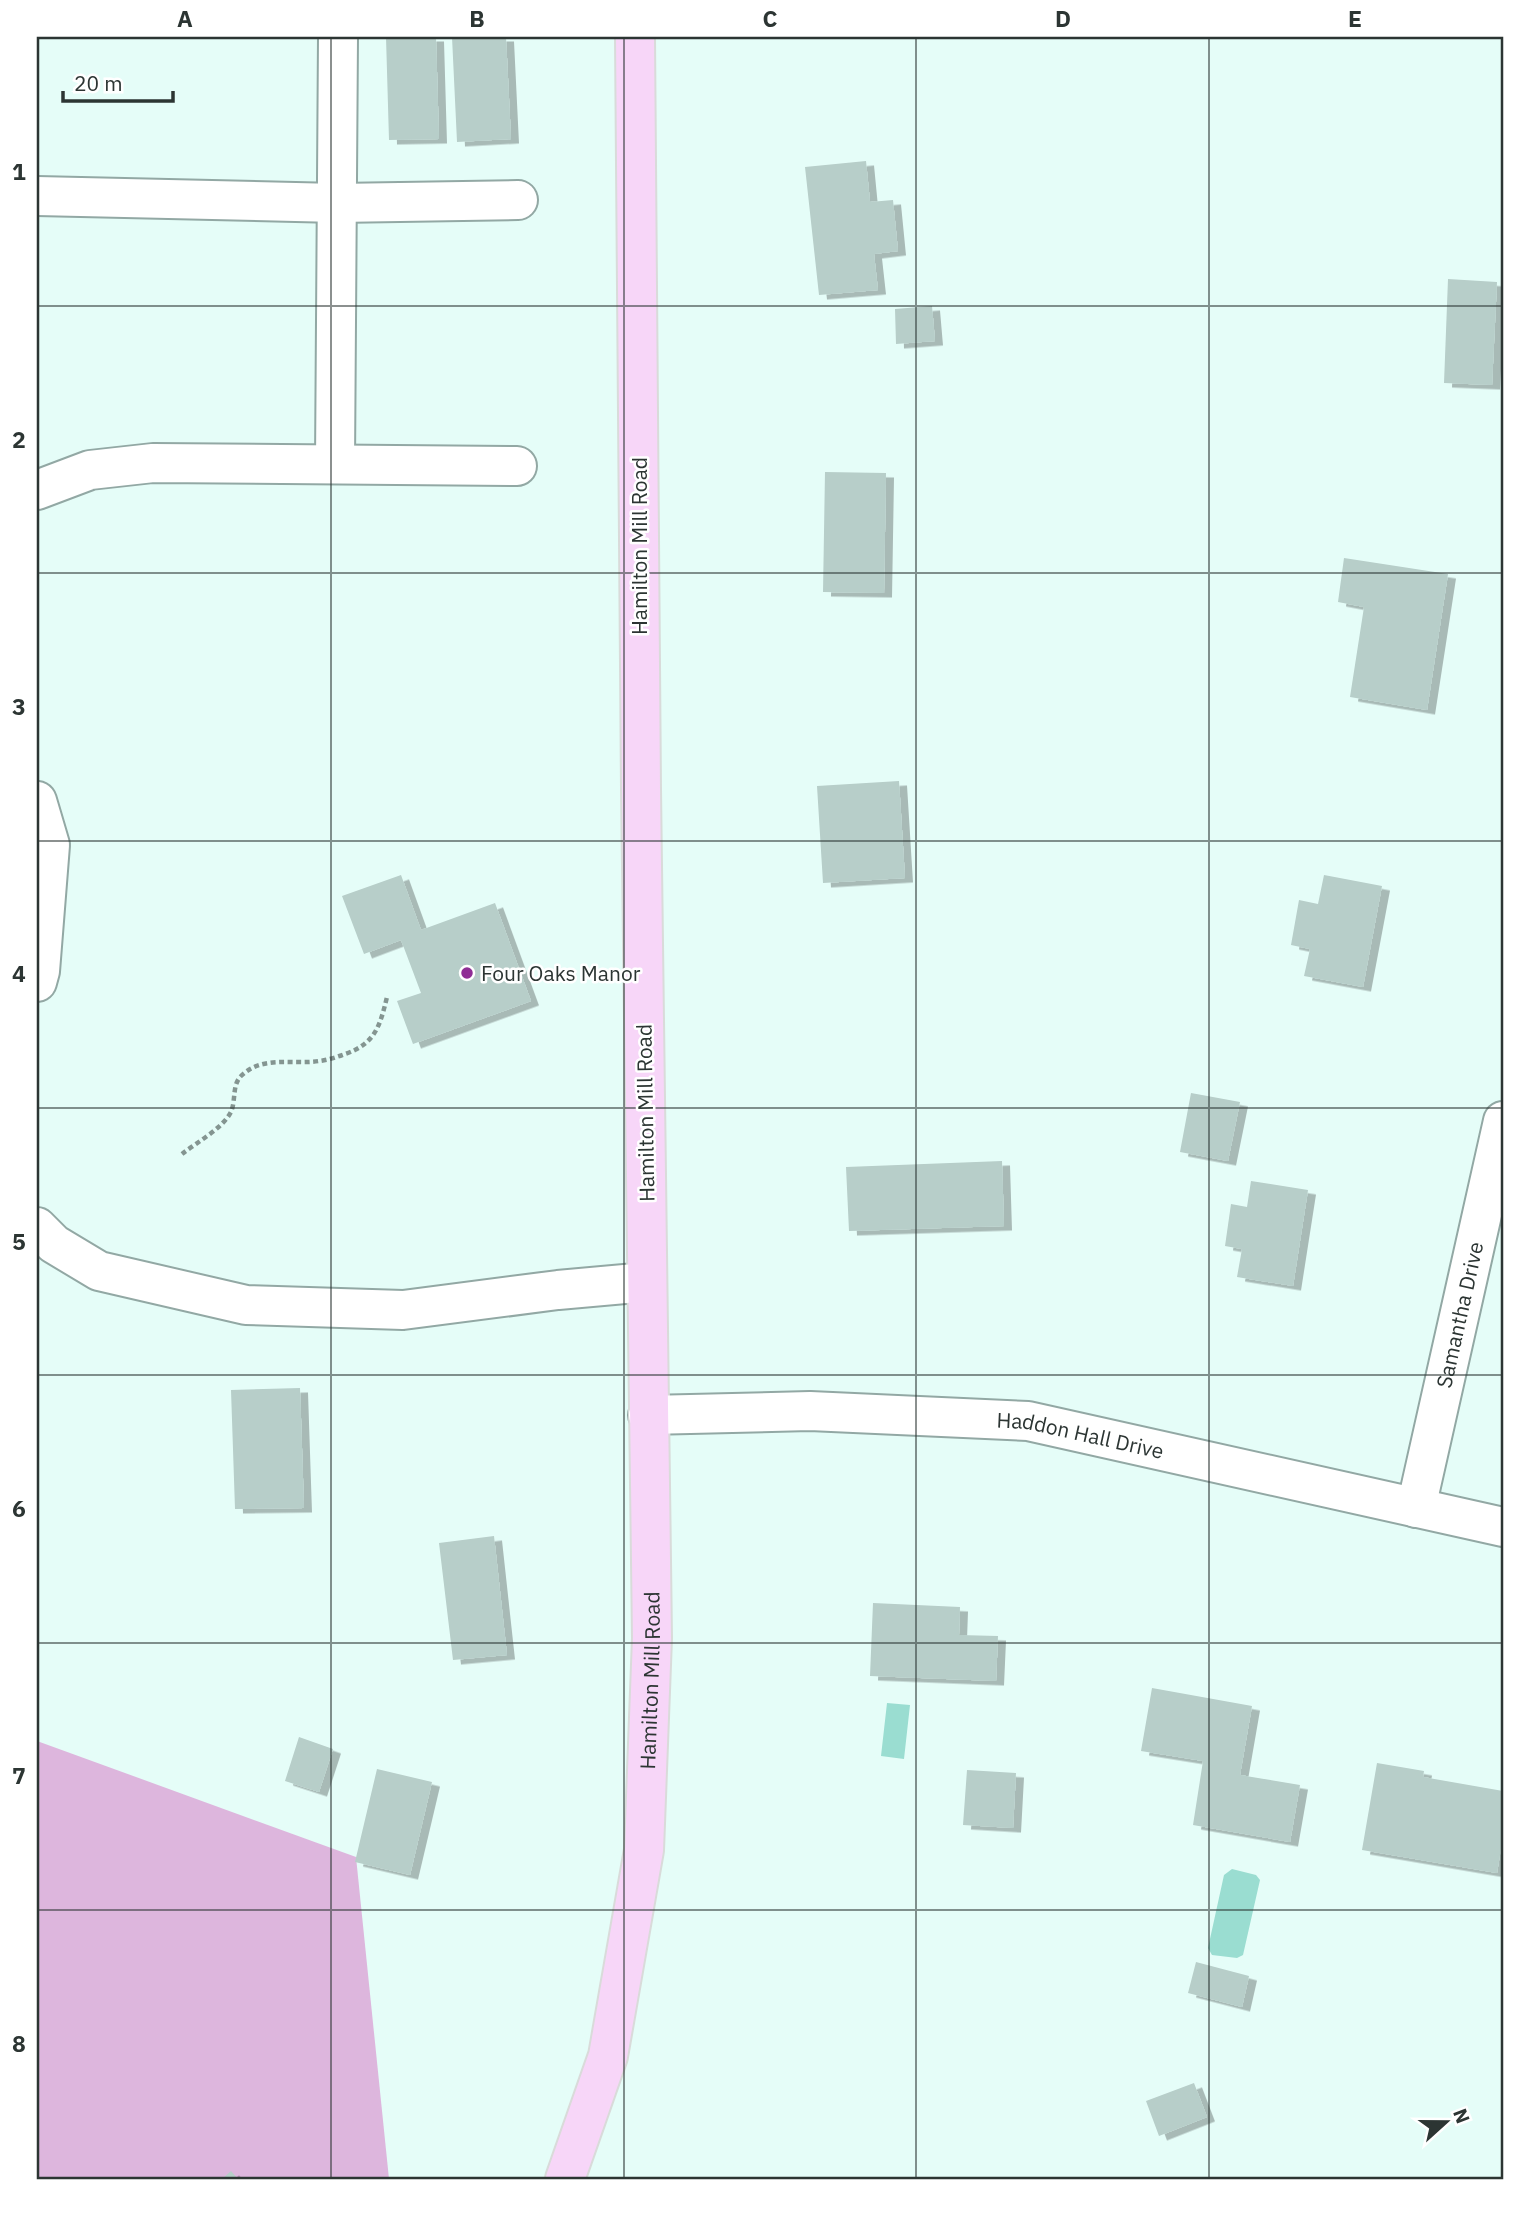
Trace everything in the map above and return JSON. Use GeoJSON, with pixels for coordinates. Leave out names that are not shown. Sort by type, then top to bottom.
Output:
{"type":"FeatureCollection","features":[{"type":"Feature","properties":{"kind":"main road","name":"Hamilton Mill Road"},"geometry":{"type":"LineString","coordinates":[[565,2179],[608,2056],[644,1850],[652,1638],[646,1282],[635,37]]}},
{"type":"Feature","properties":{"kind":"street"},"geometry":{"type":"LineString","coordinates":[[335,464],[338,37]]}},
{"type":"Feature","properties":{"kind":"street"},"geometry":{"type":"LineString","coordinates":[[37,196],[337,203],[518,200]]}},
{"type":"Feature","properties":{"kind":"street"},"geometry":{"type":"LineString","coordinates":[[37,490],[90,470],[153,463],[517,466]]}},
{"type":"Feature","properties":{"kind":"street"},"geometry":{"type":"LineString","coordinates":[[37,801],[50,845],[37,982]]}},
{"type":"Feature","properties":{"kind":"street","name":"Samantha Drive"},"geometry":{"type":"LineString","coordinates":[[1416,1508],[1503,1121]]}},
{"type":"Feature","properties":{"kind":"street"},"geometry":{"type":"LineString","coordinates":[[37,1227],[54,1244],[99,1271],[246,1305],[403,1310],[558,1290],[646,1282]]}},
{"type":"Feature","properties":{"kind":"street","name":"Haddon Hall Drive"},"geometry":{"type":"LineString","coordinates":[[648,1415],[810,1411],[1028,1421],[1503,1527]]}},
{"type":"Feature","properties":{"kind":"path"},"geometry":{"type":"LineString","coordinates":[[182,1154],[224,1121],[231,1111],[235,1084],[241,1076],[253,1068],[273,1061],[318,1062],[357,1050],[373,1036],[382,1019],[387,997]]}},
{"type":"Feature","properties":{"kind":"shaded area"},"geometry":{"type":"Polygon","coordinates":[[[887,1703],[910,1705],[904,1759],[881,1756],[887,1703]]]}},
{"type":"Feature","properties":{"kind":"shaded area"},"geometry":{"type":"Polygon","coordinates":[[[37,1741],[356,1857],[389,2179],[37,2179],[37,1741]]]}},
{"type":"Feature","properties":{"kind":"shaded area"},"geometry":{"type":"Polygon","coordinates":[[[1232,1869],[1256,1875],[1260,1880],[1243,1955],[1237,1958],[1212,1955],[1208,1948],[1224,1875],[1232,1869]]]}},
{"type":"Feature","properties":{"kind":"building"},"geometry":{"type":"Polygon","coordinates":[[[386,37],[436,37],[439,139],[389,140],[386,37]]]}},
{"type":"Feature","properties":{"kind":"building"},"geometry":{"type":"Polygon","coordinates":[[[452,37],[506,37],[511,139],[457,142],[452,37]]]}},
{"type":"Feature","properties":{"kind":"building"},"geometry":{"type":"Polygon","coordinates":[[[866,161],[870,202],[893,200],[898,251],[874,254],[878,290],[819,295],[805,167],[866,161]]]}},
{"type":"Feature","properties":{"kind":"building"},"geometry":{"type":"Polygon","coordinates":[[[1448,279],[1497,282],[1492,385],[1444,383],[1448,279]]]}},
{"type":"Feature","properties":{"kind":"building"},"geometry":{"type":"Polygon","coordinates":[[[932,306],[935,341],[896,344],[895,309],[932,306]]]}},
{"type":"Feature","properties":{"kind":"building"},"geometry":{"type":"Polygon","coordinates":[[[825,472],[886,473],[884,593],[823,592],[825,472]]]}},
{"type":"Feature","properties":{"kind":"building"},"geometry":{"type":"Polygon","coordinates":[[[1344,558],[1448,574],[1427,710],[1350,697],[1364,607],[1338,602],[1344,558]]]}},
{"type":"Feature","properties":{"kind":"building"},"geometry":{"type":"Polygon","coordinates":[[[899,781],[905,878],[823,883],[817,786],[899,781]]]}},
{"type":"Feature","properties":{"kind":"building","name":"Four Oaks Manor"},"geometry":{"type":"Polygon","coordinates":[[[401,875],[421,930],[495,903],[531,1001],[413,1044],[397,1001],[421,993],[401,940],[364,954],[342,896],[401,875]]]}},
{"type":"Feature","properties":{"kind":"building"},"geometry":{"type":"Polygon","coordinates":[[[1324,875],[1382,886],[1363,987],[1304,976],[1310,949],[1291,945],[1299,900],[1318,904],[1324,875]]]}},
{"type":"Feature","properties":{"kind":"building"},"geometry":{"type":"Polygon","coordinates":[[[1191,1093],[1240,1102],[1228,1161],[1180,1152],[1191,1093]]]}},
{"type":"Feature","properties":{"kind":"building"},"geometry":{"type":"Polygon","coordinates":[[[1002,1161],[1004,1226],[849,1231],[846,1167],[1002,1161]]]}},
{"type":"Feature","properties":{"kind":"building"},"geometry":{"type":"Polygon","coordinates":[[[1251,1181],[1308,1190],[1293,1286],[1237,1277],[1242,1249],[1225,1246],[1231,1204],[1247,1207],[1251,1181]]]}},
{"type":"Feature","properties":{"kind":"building"},"geometry":{"type":"Polygon","coordinates":[[[300,1388],[304,1508],[235,1509],[231,1390],[300,1388]]]}},
{"type":"Feature","properties":{"kind":"building"},"geometry":{"type":"Polygon","coordinates":[[[494,1536],[507,1655],[453,1660],[439,1543],[494,1536]]]}},
{"type":"Feature","properties":{"kind":"building"},"geometry":{"type":"Polygon","coordinates":[[[873,1603],[960,1607],[959,1635],[998,1636],[996,1681],[870,1676],[873,1603]]]}},
{"type":"Feature","properties":{"kind":"building"},"geometry":{"type":"Polygon","coordinates":[[[1152,1688],[1252,1706],[1240,1775],[1300,1785],[1290,1842],[1193,1825],[1203,1761],[1141,1751],[1152,1688]]]}},
{"type":"Feature","properties":{"kind":"building"},"geometry":{"type":"Polygon","coordinates":[[[299,1737],[333,1749],[319,1792],[285,1781],[299,1737]]]}},
{"type":"Feature","properties":{"kind":"building"},"geometry":{"type":"Polygon","coordinates":[[[1377,1763],[1424,1771],[1423,1777],[1503,1791],[1503,1836],[1497,1873],[1362,1850],[1377,1763]]]}},
{"type":"Feature","properties":{"kind":"building"},"geometry":{"type":"Polygon","coordinates":[[[377,1769],[432,1782],[410,1875],[355,1862],[377,1769]]]}},
{"type":"Feature","properties":{"kind":"building"},"geometry":{"type":"Polygon","coordinates":[[[967,1770],[1016,1773],[1013,1828],[963,1825],[967,1770]]]}},
{"type":"Feature","properties":{"kind":"building"},"geometry":{"type":"Polygon","coordinates":[[[1196,1962],[1249,1976],[1242,2007],[1188,1993],[1196,1962]]]}},
{"type":"Feature","properties":{"kind":"building"},"geometry":{"type":"Polygon","coordinates":[[[1194,2083],[1207,2117],[1159,2136],[1146,2101],[1194,2083]]]}},
{"type":"Feature","properties":{"kind":"building"},"geometry":{"type":"Polygon","coordinates":[[[231,2171],[238,2179],[222,2179],[231,2171]]]}},
{"type":"Feature","properties":{"kind":"place","name":"Four Oaks Manor"},"geometry":{"type":"Point","coordinates":[467,973]}}]}
